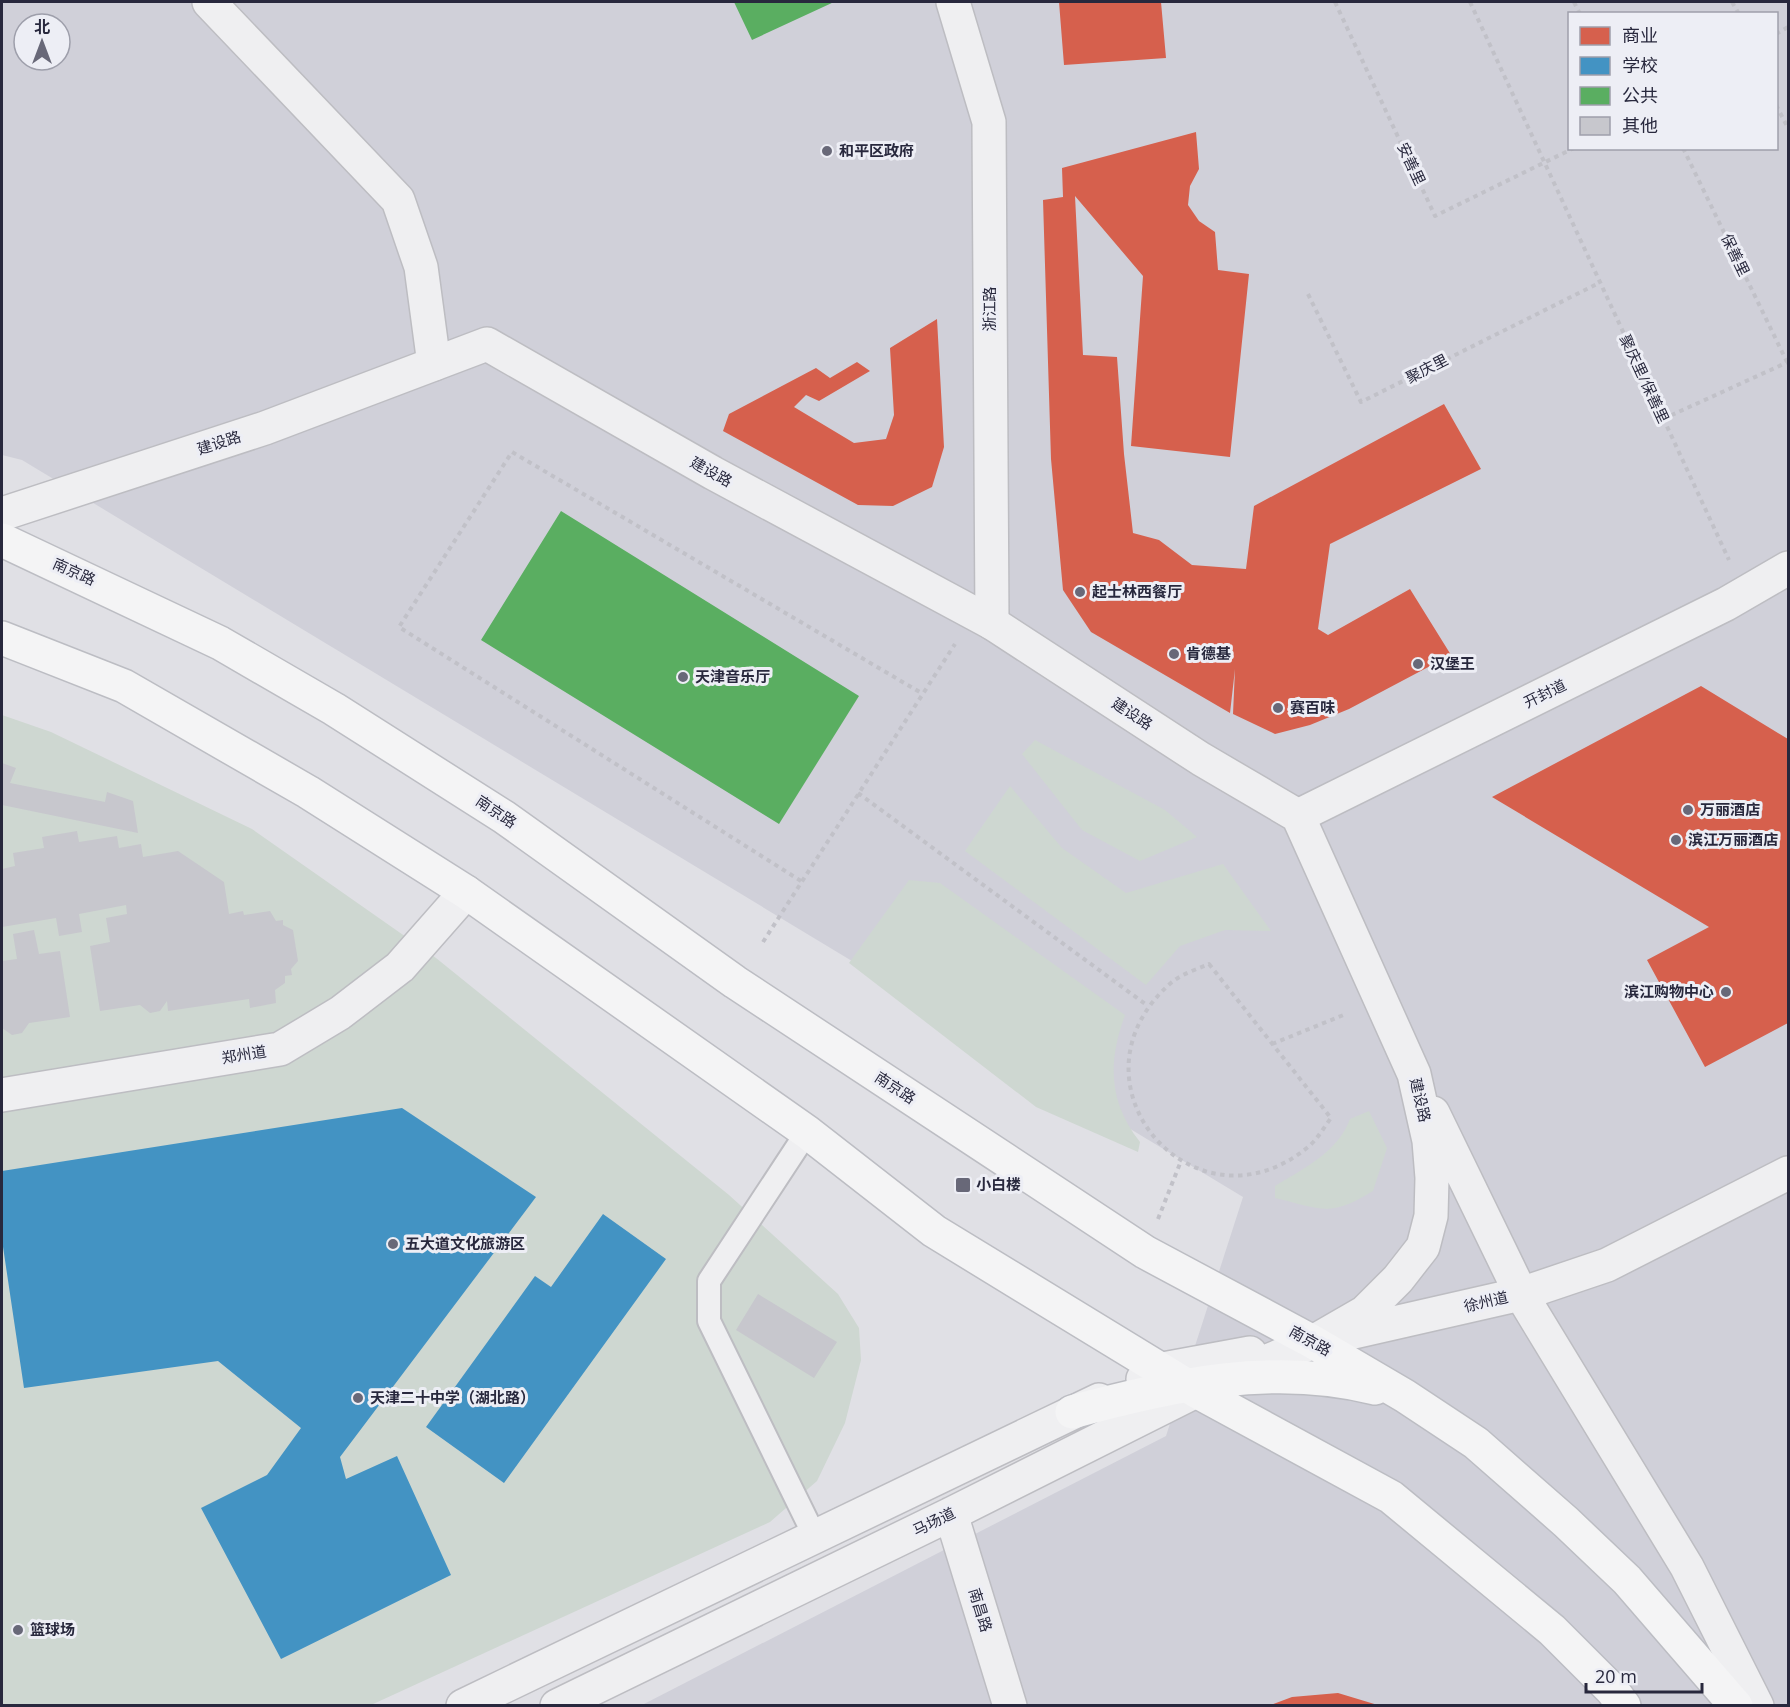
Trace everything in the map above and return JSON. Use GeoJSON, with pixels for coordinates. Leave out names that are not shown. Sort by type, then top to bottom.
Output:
{"type":"FeatureCollection","features":[{"type":"Feature","properties":{"kind":"main road","name":"南京路"},"geometry":{"type":"LineString","coordinates":[[2,540],[220,642],[398,748],[504,817],[735,982],[1145,1252],[1313,1342],[1405,1396],[1476,1443],[1566,1522],[1627,1580],[1736,1706]]}},
{"type":"Feature","properties":{"kind":"main road"},"geometry":{"type":"LineString","coordinates":[[2,638],[124,686],[308,792],[466,892],[807,1132],[934,1231],[1391,1497],[1552,1630],[1612,1690],[1624,1706]]}},
{"type":"Feature","properties":{"kind":"main road"},"geometry":{"type":"LineString","coordinates":[[1192,1381],[1319,1378],[1405,1396]]}},
{"type":"Feature","properties":{"kind":"street"},"geometry":{"type":"LineString","coordinates":[[209,2],[398,200],[421,267],[434,364]]}},
{"type":"Feature","properties":{"kind":"street","name":"浙江路"},"geometry":{"type":"LineString","coordinates":[[953,2],[989,122],[984,618]]}},
{"type":"Feature","properties":{"kind":"street","name":"建设路"},"geometry":{"type":"LineString","coordinates":[[2,514],[265,428],[487,344],[713,474],[984,618],[1201,759],[1298,816],[1414,1074],[1429,1141],[1432,1178],[1431,1216],[1424,1247],[1398,1279],[1365,1312],[1313,1342]]}},
{"type":"Feature","properties":{"kind":"street","name":"开封道"},"geometry":{"type":"LineString","coordinates":[[1298,816],[1744,593],[1788,568]]}},
{"type":"Feature","properties":{"kind":"street","name":"郑州道"},"geometry":{"type":"LineString","coordinates":[[2,1095],[280,1049],[340,1013],[400,967],[466,892]]}},
{"type":"Feature","properties":{"kind":"street"},"geometry":{"type":"LineString","coordinates":[[1414,1074],[1521,1294],[1687,1567],[1757,1706]]}},
{"type":"Feature","properties":{"kind":"street","name":"徐州道"},"geometry":{"type":"LineString","coordinates":[[1192,1381],[1313,1342],[1521,1294],[1607,1265],[1788,1173]]}},
{"type":"Feature","properties":{"kind":"street","name":"马场道"},"geometry":{"type":"LineString","coordinates":[[463,1706],[1072,1412],[1192,1381],[1313,1342]]}},
{"type":"Feature","properties":{"kind":"street","name":"马场道"},"geometry":{"type":"LineString","coordinates":[[557,1706],[951,1514],[1192,1381]]}},
{"type":"Feature","properties":{"kind":"street","name":"南昌路"},"geometry":{"type":"LineString","coordinates":[[951,1514],[1010,1706]]}},
{"type":"Feature","properties":{"kind":"lane"},"geometry":{"type":"LineString","coordinates":[[807,1132],[710,1281],[710,1321],[815,1537]]}},
{"type":"Feature","properties":{"kind":"path","name":"安善里"},"geometry":{"type":"LineString","coordinates":[[1335,2],[1435,216],[1545,165],[1571,150]]}},
{"type":"Feature","properties":{"kind":"path"},"geometry":{"type":"LineString","coordinates":[[1470,2],[1545,165]]}},
{"type":"Feature","properties":{"kind":"path"},"geometry":{"type":"LineString","coordinates":[[1778,109],[1788,128]]}},
{"type":"Feature","properties":{"kind":"path","name":"保善里"},"geometry":{"type":"LineString","coordinates":[[1663,420],[1788,361],[1684,150]]}},
{"type":"Feature","properties":{"kind":"path","name":"聚庆里/保善里"},"geometry":{"type":"LineString","coordinates":[[1545,165],[1744,593]]}},
{"type":"Feature","properties":{"kind":"path","name":"聚庆里"},"geometry":{"type":"LineString","coordinates":[[1308,294],[1361,402],[1599,283]]}},
{"type":"Feature","properties":{"kind":"path"},"geometry":{"type":"LineString","coordinates":[[801,881],[399,627],[512,452],[923,694]]}},
{"type":"Feature","properties":{"kind":"path"},"geometry":{"type":"LineString","coordinates":[[763,942],[923,694],[984,618]]}},
{"type":"Feature","properties":{"kind":"path"},"geometry":{"type":"LineString","coordinates":[[858,793],[1148,1006]]}},
{"type":"Feature","properties":{"kind":"path"},"geometry":{"type":"LineString","coordinates":[[1209,964],[1272,1044],[1331,1118],[1310,1146],[1282,1166],[1248,1175],[1214,1174],[1181,1161],[1154,1139],[1136,1110],[1128,1074],[1132,1038],[1148,1006],[1174,981],[1209,964]]}},
{"type":"Feature","properties":{"kind":"path"},"geometry":{"type":"LineString","coordinates":[[1272,1044],[1381,999]]}},
{"type":"Feature","properties":{"kind":"path"},"geometry":{"type":"LineString","coordinates":[[1145,1252],[1181,1161]]}},
{"type":"Feature","properties":{"kind":"shaded area"},"geometry":{"type":"Polygon","coordinates":[[[2,2],[1788,2],[1788,1705],[642,1705],[1166,1436],[1243,1197],[22,460],[2,455],[2,2]]]}},
{"type":"Feature","properties":{"kind":"shaded area","name":"五大道文化旅游区"},"geometry":{"type":"Polygon","coordinates":[[[2,715],[51,732],[252,829],[436,958],[729,1195],[838,1294],[859,1328],[861,1360],[845,1423],[817,1481],[770,1522],[371,1705],[2,1705],[2,715]]]}},
{"type":"Feature","properties":{"kind":"shaded area"},"geometry":{"type":"Polygon","coordinates":[[[1035,740],[1165,810],[1197,837],[1140,861],[1082,830],[1022,754],[1035,740]]]}},
{"type":"Feature","properties":{"kind":"shaded area"},"geometry":{"type":"Polygon","coordinates":[[[1010,786],[1062,848],[1126,893],[1223,864],[1271,931],[1225,930],[1180,946],[1146,985],[965,851],[1010,786]]]}},
{"type":"Feature","properties":{"kind":"shaded area"},"geometry":{"type":"Polygon","coordinates":[[[909,880],[940,883],[1125,1015],[1116,1049],[1114,1081],[1122,1111],[1129,1127],[1140,1142],[1138,1152],[1036,1107],[849,963],[909,880]]]}},
{"type":"Feature","properties":{"kind":"shaded area"},"geometry":{"type":"Polygon","coordinates":[[[1369,1111],[1387,1148],[1373,1191],[1346,1205],[1325,1209],[1275,1198],[1275,1186],[1308,1166],[1328,1150],[1337,1141],[1350,1119],[1369,1111]]]}},
{"type":"Feature","properties":{"kind":"building: 商业"},"geometry":{"type":"Polygon","coordinates":[[[1059,2],[1161,2],[1166,58],[1064,65],[1059,2]]]}},
{"type":"Feature","properties":{"kind":"building: 商业"},"geometry":{"type":"Polygon","coordinates":[[[1196,132],[1199,169],[1190,186],[1188,205],[1199,221],[1215,232],[1218,270],[1249,274],[1230,457],[1131,446],[1143,276],[1075,196],[1083,355],[1117,357],[1124,454],[1133,533],[1159,540],[1192,565],[1246,569],[1254,506],[1444,404],[1481,469],[1330,544],[1318,629],[1328,635],[1410,589],[1451,655],[1349,709],[1310,725],[1275,734],[1233,714],[1235,669],[1230,713],[1091,632],[1063,590],[1051,459],[1043,200],[1063,197],[1062,168],[1196,132]]]}},
{"type":"Feature","properties":{"kind":"building: 商业"},"geometry":{"type":"Polygon","coordinates":[[[937,319],[944,447],[932,487],[893,506],[858,505],[723,431],[729,414],[816,368],[830,378],[857,362],[870,371],[819,401],[806,395],[794,407],[854,443],[886,439],[894,415],[890,348],[937,319]]]}},
{"type":"Feature","properties":{"kind":"building: 商业","name":"滨江万丽酒店"},"geometry":{"type":"Polygon","coordinates":[[[1701,686],[1788,739],[1788,1023],[1705,1067],[1647,960],[1709,927],[1492,797],[1701,686]]]}},
{"type":"Feature","properties":{"kind":"building: 商业"},"geometry":{"type":"Polygon","coordinates":[[[1338,1693],[1381,1706],[1268,1706],[1292,1697],[1338,1693]]]}},
{"type":"Feature","properties":{"kind":"building: 学校"},"geometry":{"type":"Polygon","coordinates":[[[402,1108],[536,1197],[340,1457],[346,1479],[397,1456],[451,1575],[281,1659],[201,1508],[267,1475],[301,1428],[218,1361],[24,1388],[2,1240],[2,1171],[402,1108]]]}},
{"type":"Feature","properties":{"kind":"building: 学校"},"geometry":{"type":"Polygon","coordinates":[[[603,1214],[666,1259],[504,1483],[426,1427],[535,1276],[551,1287],[603,1214]]]}},
{"type":"Feature","properties":{"kind":"building: 公共"},"geometry":{"type":"Polygon","coordinates":[[[734,2],[834,2],[752,40],[734,2]]]}},
{"type":"Feature","properties":{"kind":"building: 公共"},"geometry":{"type":"Polygon","coordinates":[[[561,511],[859,696],[779,824],[481,640],[561,511]]]}},
{"type":"Feature","properties":{"kind":"building: 其他"},"geometry":{"type":"Polygon","coordinates":[[[2,763],[16,768],[10,783],[105,802],[107,792],[133,801],[138,833],[2,805],[2,763]]]}},
{"type":"Feature","properties":{"kind":"building: 其他"},"geometry":{"type":"Polygon","coordinates":[[[77,831],[79,842],[117,836],[119,848],[141,844],[143,857],[178,851],[224,882],[229,914],[243,911],[244,915],[270,911],[276,921],[283,920],[283,925],[293,930],[298,961],[291,969],[292,975],[285,976],[285,983],[275,990],[276,1003],[250,1008],[249,999],[168,1011],[167,1001],[160,1011],[150,1013],[140,1005],[100,1011],[90,946],[110,942],[106,918],[127,914],[126,905],[79,914],[82,932],[59,936],[56,918],[2,927],[2,869],[15,866],[13,853],[44,848],[42,837],[77,831]]]}},
{"type":"Feature","properties":{"kind":"building: 其他"},"geometry":{"type":"Polygon","coordinates":[[[34,930],[39,954],[60,951],[70,1017],[29,1023],[22,1033],[12,1035],[2,1028],[2,961],[17,959],[13,934],[34,930]]]}},
{"type":"Feature","properties":{"kind":"building: 其他"},"geometry":{"type":"Polygon","coordinates":[[[758,1294],[837,1342],[814,1378],[736,1330],[758,1294]]]}},
{"type":"Feature","properties":{"kind":"place","name":"和平区政府"},"geometry":{"type":"Point","coordinates":[827,151]}},
{"type":"Feature","properties":{"kind":"place","name":"起士林西餐厅"},"geometry":{"type":"Point","coordinates":[1080,592]}},
{"type":"Feature","properties":{"kind":"place","name":"肯德基"},"geometry":{"type":"Point","coordinates":[1174,654]}},
{"type":"Feature","properties":{"kind":"place","name":"汉堡王"},"geometry":{"type":"Point","coordinates":[1418,664]}},
{"type":"Feature","properties":{"kind":"place","name":"天津音乐厅"},"geometry":{"type":"Point","coordinates":[683,677]}},
{"type":"Feature","properties":{"kind":"place","name":"赛百味"},"geometry":{"type":"Point","coordinates":[1278,708]}},
{"type":"Feature","properties":{"kind":"place","name":"万丽酒店"},"geometry":{"type":"Point","coordinates":[1688,810]}},
{"type":"Feature","properties":{"kind":"place","name":"滨江万丽酒店"},"geometry":{"type":"Point","coordinates":[1676,840]}},
{"type":"Feature","properties":{"kind":"place","name":"滨江购物中心"},"geometry":{"type":"Point","coordinates":[1726,992]}},
{"type":"Feature","properties":{"kind":"place","name":"小白楼"},"geometry":{"type":"Point","coordinates":[963,1185]}},
{"type":"Feature","properties":{"kind":"place","name":"五大道文化旅游区"},"geometry":{"type":"Point","coordinates":[393,1244]}},
{"type":"Feature","properties":{"kind":"place","name":"天津二十中学（湖北路）"},"geometry":{"type":"Point","coordinates":[358,1398]}},
{"type":"Feature","properties":{"kind":"place","name":"篮球场"},"geometry":{"type":"Point","coordinates":[18,1630]}}]}
